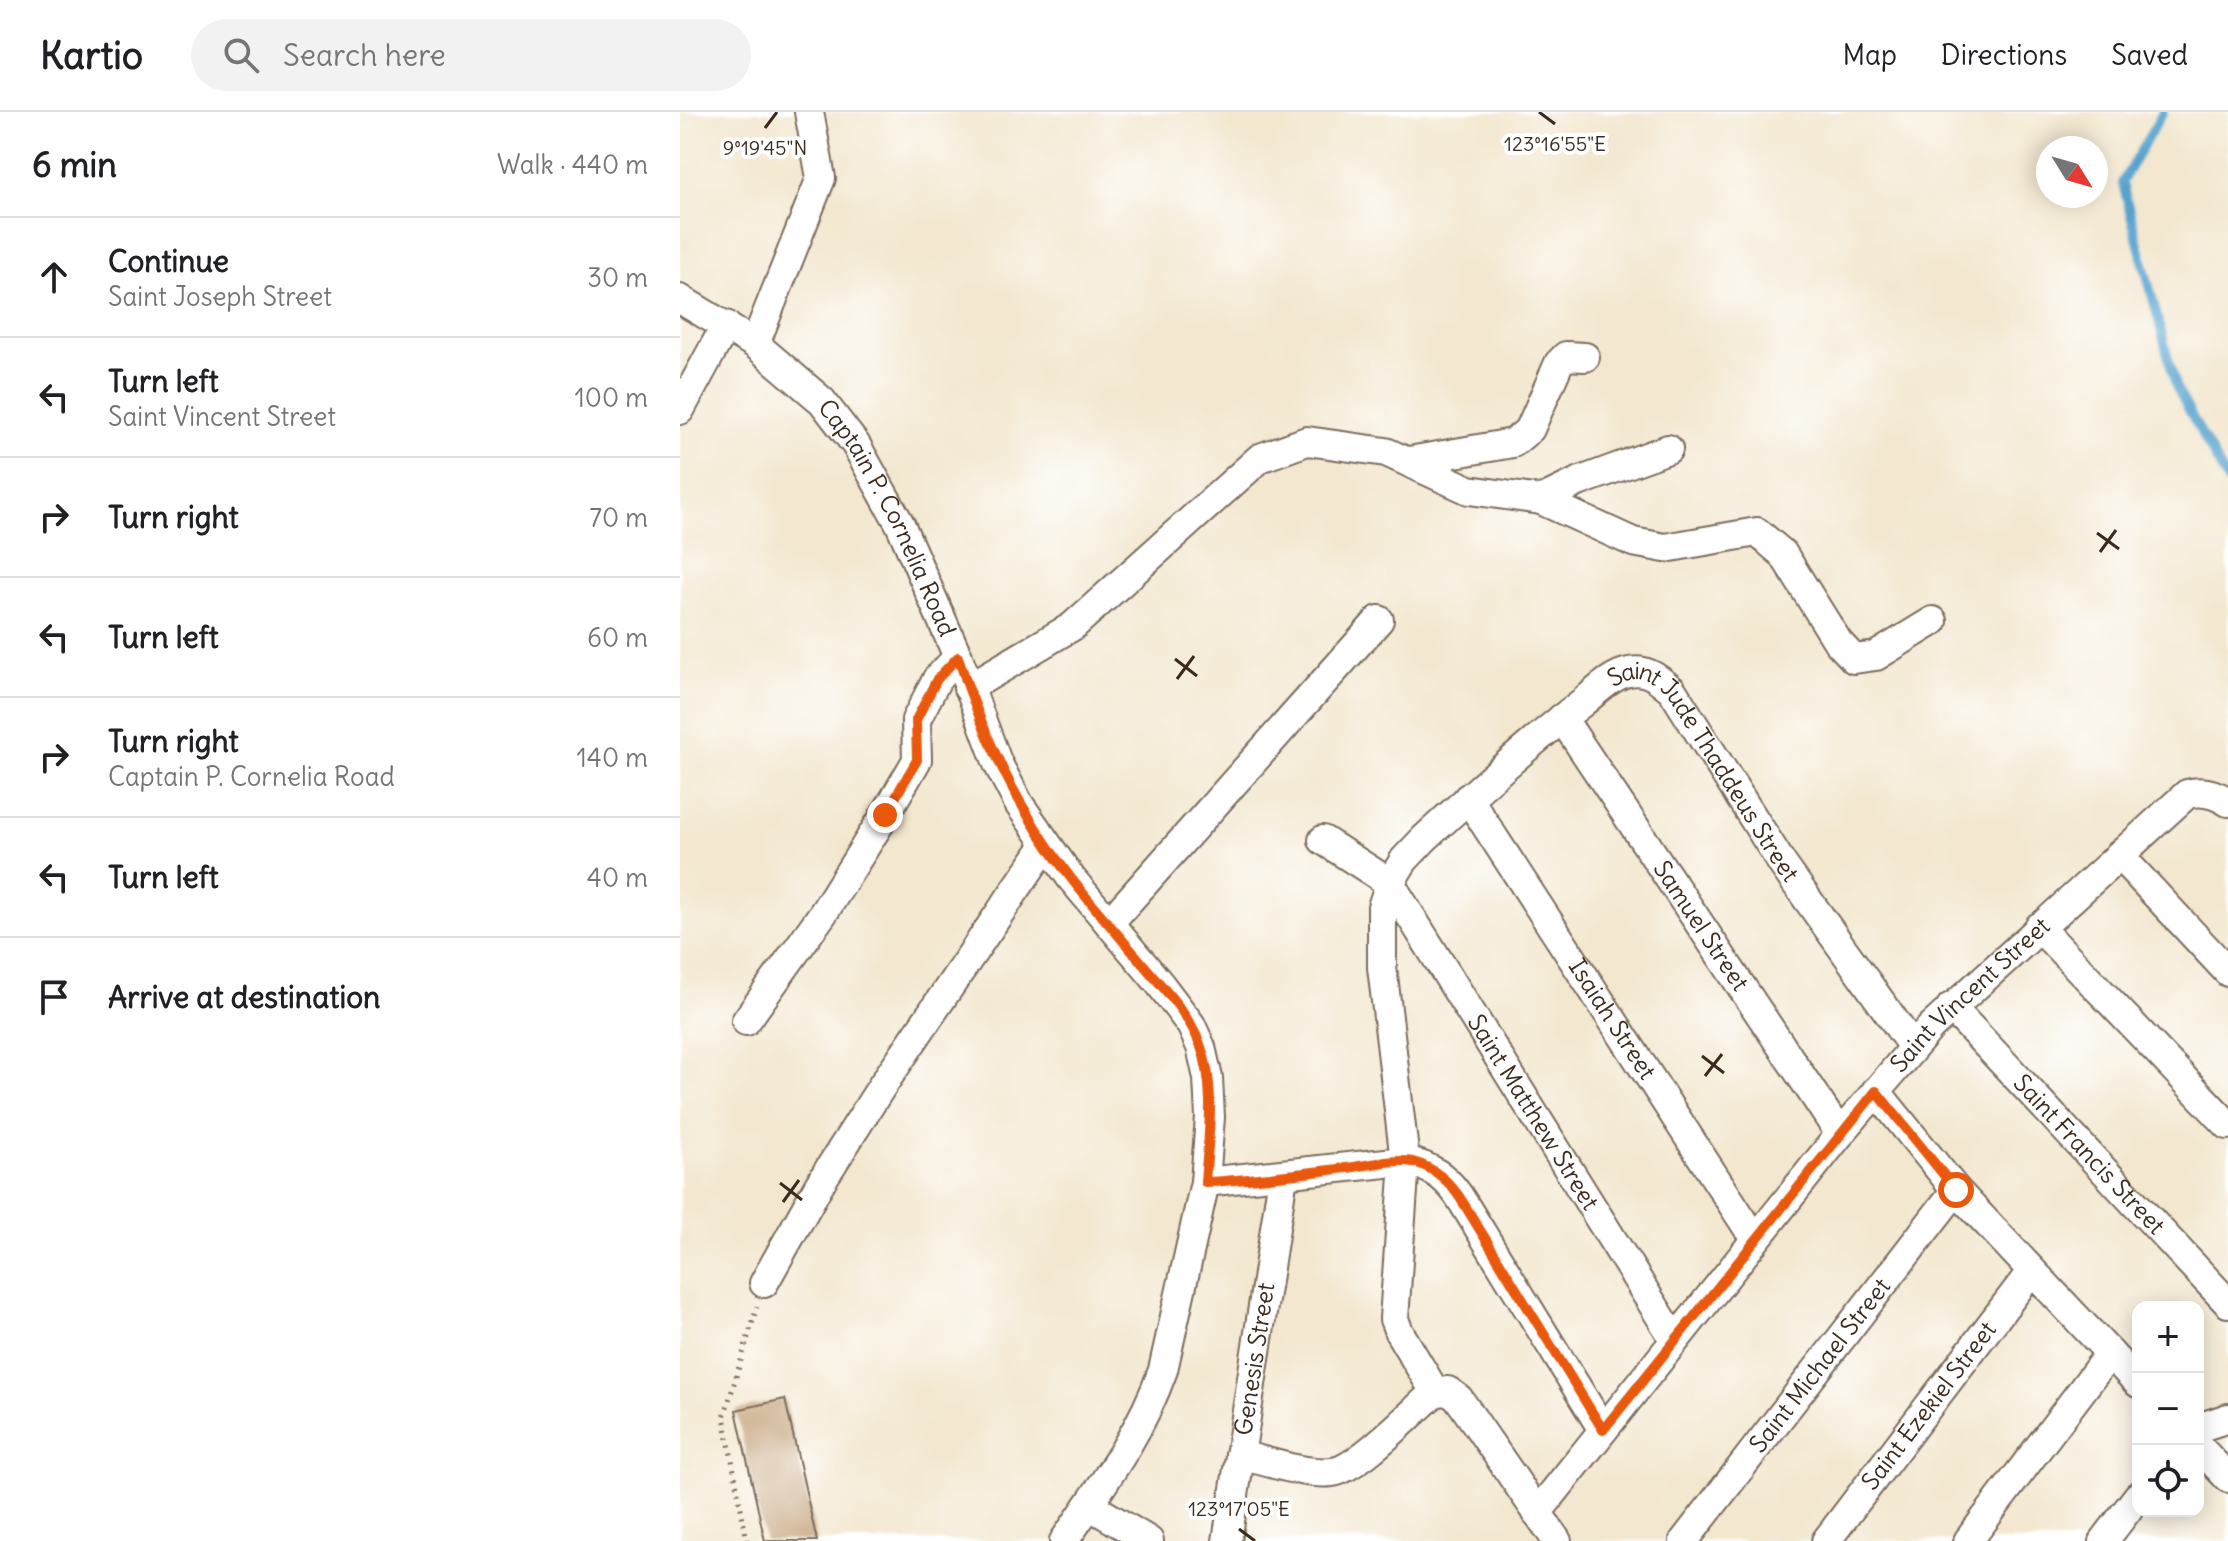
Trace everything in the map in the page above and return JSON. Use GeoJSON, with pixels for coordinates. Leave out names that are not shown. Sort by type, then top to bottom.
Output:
{"type":"FeatureCollection","features":[{"type":"Feature","properties":{"kind":"street"},"geometry":{"type":"LineString","coordinates":[[755,344],[821,178],[809,112]]}},
{"type":"Feature","properties":{"kind":"street","name":"Captain P. Cornelia Road"},"geometry":{"type":"LineString","coordinates":[[680,299],[755,344],[822,401],[856,445],[900,524],[958,657],[998,764],[1019,804],[1046,845],[1191,1025],[1201,1047],[1208,1078],[1210,1117],[1205,1182],[1174,1326],[1153,1397],[1138,1427],[1064,1541]]}},
{"type":"Feature","properties":{"kind":"street"},"geometry":{"type":"LineString","coordinates":[[680,410],[726,325]]}},
{"type":"Feature","properties":{"kind":"street"},"geometry":{"type":"LineString","coordinates":[[1409,461],[1513,443],[1530,429],[1559,363],[1566,356],[1585,357]]}},
{"type":"Feature","properties":{"kind":"street"},"geometry":{"type":"LineString","coordinates":[[968,688],[1073,626],[1260,458],[1307,441],[1386,452],[1469,490],[1541,500],[1633,542],[1665,548],[1757,532],[1783,554],[1838,642],[1854,659],[1876,656],[1933,621]]}},
{"type":"Feature","properties":{"kind":"street"},"geometry":{"type":"LineString","coordinates":[[1541,500],[1578,482],[1668,449]]}},
{"type":"Feature","properties":{"kind":"street"},"geometry":{"type":"LineString","coordinates":[[1109,923],[1379,620]]}},
{"type":"Feature","properties":{"kind":"street"},"geometry":{"type":"LineString","coordinates":[[746,1021],[824,912],[885,815],[917,760],[916,720],[937,679],[958,657]]}},
{"type":"Feature","properties":{"kind":"street","name":"Saint Jude Thaddeus Street"},"geometry":{"type":"LineString","coordinates":[[1390,883],[1404,860],[1425,838],[1562,718],[1614,678],[1627,672],[1642,671],[1672,690],[1783,865],[1913,1047]]}},
{"type":"Feature","properties":{"kind":"street","name":"Samuel Street"},"geometry":{"type":"LineString","coordinates":[[1562,718],[1840,1134]]}},
{"type":"Feature","properties":{"kind":"street","name":"Saint Vincent Street"},"geometry":{"type":"LineString","coordinates":[[1537,1513],[1840,1134],[1951,1007],[2187,794],[2197,791],[2208,793],[2228,802]]}},
{"type":"Feature","properties":{"kind":"street","name":"Isaiah Street"},"geometry":{"type":"LineString","coordinates":[[1468,798],[1755,1239]]}},
{"type":"Feature","properties":{"kind":"street"},"geometry":{"type":"LineString","coordinates":[[1323,840],[1390,883],[1382,907],[1382,967],[1405,1161],[1394,1319],[1435,1392]]}},
{"type":"Feature","properties":{"kind":"street"},"geometry":{"type":"LineString","coordinates":[[764,1283],[835,1160],[1046,845]]}},
{"type":"Feature","properties":{"kind":"street"},"geometry":{"type":"LineString","coordinates":[[2119,855],[2228,972]]}},
{"type":"Feature","properties":{"kind":"street","name":"Saint Matthew Street"},"geometry":{"type":"LineString","coordinates":[[1390,883],[1675,1340]]}},
{"type":"Feature","properties":{"kind":"street"},"geometry":{"type":"LineString","coordinates":[[2039,927],[2228,1125]]}},
{"type":"Feature","properties":{"kind":"street","name":"Saint Francis Street"},"geometry":{"type":"LineString","coordinates":[[1951,1007],[2228,1303]]}},
{"type":"Feature","properties":{"kind":"street"},"geometry":{"type":"LineString","coordinates":[[1876,1091],[1956,1190],[2132,1377]]}},
{"type":"Feature","properties":{"kind":"street"},"geometry":{"type":"LineString","coordinates":[[1205,1182],[1405,1161],[1428,1168],[1453,1186],[1603,1430]]}},
{"type":"Feature","properties":{"kind":"street","name":"Genesis Street"},"geometry":{"type":"LineString","coordinates":[[1227,1541],[1283,1176]]}},
{"type":"Feature","properties":{"kind":"street","name":"Saint Michael Street"},"geometry":{"type":"LineString","coordinates":[[1684,1541],[1956,1190]]}},
{"type":"Feature","properties":{"kind":"street","name":"Saint Ezekiel Street"},"geometry":{"type":"LineString","coordinates":[[1826,1541],[2031,1272]]}},
{"type":"Feature","properties":{"kind":"street"},"geometry":{"type":"LineString","coordinates":[[1968,1541],[2110,1353]]}},
{"type":"Feature","properties":{"kind":"street"},"geometry":{"type":"LineString","coordinates":[[1240,1455],[1334,1472],[1366,1453],[1435,1392],[1448,1391],[1459,1399],[1557,1541]]}},
{"type":"Feature","properties":{"kind":"street"},"geometry":{"type":"LineString","coordinates":[[2204,1426],[2228,1418]]}},
{"type":"Feature","properties":{"kind":"street"},"geometry":{"type":"LineString","coordinates":[[2204,1452],[2228,1478]]}},
{"type":"Feature","properties":{"kind":"street"},"geometry":{"type":"LineString","coordinates":[[2104,1541],[2132,1504]]}},
{"type":"Feature","properties":{"kind":"street"},"geometry":{"type":"LineString","coordinates":[[1089,1505],[1149,1541]]}},
{"type":"Feature","properties":{"kind":"path"},"geometry":{"type":"LineString","coordinates":[[747,1541],[724,1417],[764,1283]]}},
{"type":"Feature","properties":{"kind":"building"},"geometry":{"type":"Polygon","coordinates":[[[785,1399],[817,1541],[765,1541],[736,1410],[785,1399]]]}},
{"type":"Feature","properties":{"kind":"waterway"},"geometry":{"type":"LineString","coordinates":[[2163,112],[2122,182],[2176,387],[2228,482]]}},
{"type":"Feature","properties":{"kind":"route"},"geometry":{"type":"LineString","coordinates":[[885,815],[917,760],[916,720],[937,679],[958,657],[998,764],[1019,804],[1071,878],[1191,1025],[1201,1047],[1208,1078],[1210,1117],[1205,1182],[1405,1161],[1441,1176],[1453,1186],[1603,1430],[1876,1091],[1956,1190]]}}]}
